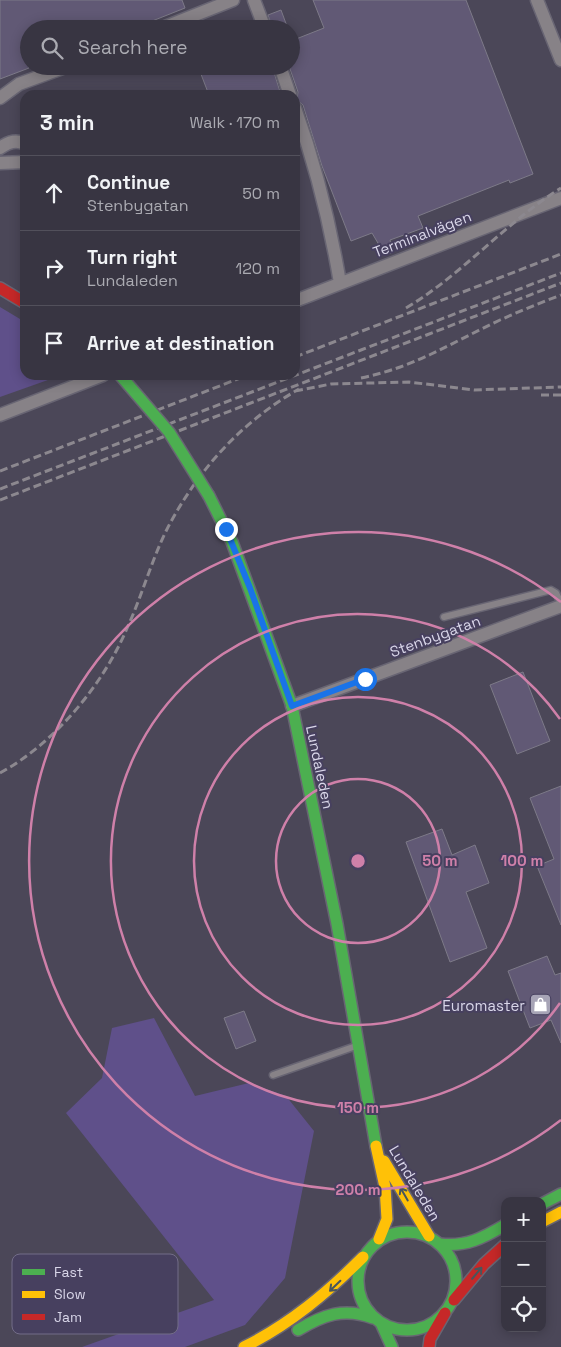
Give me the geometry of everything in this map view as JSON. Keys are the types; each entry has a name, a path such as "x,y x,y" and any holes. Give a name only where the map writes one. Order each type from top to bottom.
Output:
{"main road":[{"path":"0,288 20,300"},
{"name":"Lundaleden","path":"125,380 141,396 169,431 209,496 236,552 292,706 337,924 357,1046 385,1187 387,1219 379,1239"},
{"name":"Lundaleden","path":"376,1146 429,1236"},
{"path":"546,1202 561,1194"},
{"path":"546,1220 561,1212"},
{"path":"440,1244 456,1247 468,1245 501,1228"},
{"path":"244,1347 305,1312 334,1287 379,1239 403,1231 416,1231 429,1236 449,1254 457,1277 449,1308 430,1324 413,1330 393,1328 361,1313 345,1310 330,1314 262,1347"},
{"path":"429,1347 430,1339 449,1308 484,1264 501,1249"},
{"path":"369,1251 359,1272 358,1285 361,1297 392,1347"}],"street":[{"path":"183,20 233,0"},
{"path":"254,0 262,20"},
{"path":"538,0 561,60"},
{"path":"0,98 19,84 44,75"},
{"path":"283,75 288,90"},
{"path":"300,124 331,226 340,283"},
{"path":"0,148 20,141"},
{"path":"0,163 20,162"},
{"name":"Terminalvägen","path":"300,299 561,198"},
{"path":"0,415 90,380"},
{"name":"Stenbygatan","path":"292,706 561,605"}],"lane":[{"path":"444,617 551,590 556,593 561,605"},
{"path":"273,1075 357,1046"}],"shaded area":[{"path":"0,307 20,319 20,380 48,380 0,397"},
{"path":"154,1018 195,1096 249,1083 286,1096 314,1131 285,1278 245,1325 185,1347 82,1347 119,1334 178,1334 178,1313 214,1300 66,1113 102,1078 112,1028"}],"building":[{"path":"0,0 182,0 185,8 155,20 20,20 20,71 0,79"},
{"path":"313,0 466,0 533,174 510,183 509,180 418,216 423,228 390,240 393,252 385,255 372,233 351,241 322,166 303,105 300,102 300,90 297,90 292,75 300,75 300,37 324,28"},
{"path":"281,10 285,20 270,20 268,15"},
{"path":"201,75 275,75 279,90 207,90"},
{"path":"523,672 550,741 517,754 490,685"},
{"path":"561,786 561,925 537,866 554,859 530,798"},
{"path":"442,829 452,855 475,845 489,883 466,892 487,948 450,962 406,842"},
{"name":"Euromaster","path":"547,956 555,975 561,973 561,1043 551,1020 530,1028 508,971"},
{"path":"244,1011 256,1041 236,1049 224,1018"}],"railway":[{"path":"406,308 427,295 521,217 561,188"},
{"path":"300,355 561,254"},
{"path":"300,373 561,273"},
{"path":"0,500 561,283"},
{"path":"361,378 399,368 416,361 500,320 561,295"},
{"path":"0,471 235,380"},
{"path":"0,489 283,380"},
{"path":"295,391 331,384 409,382 474,390 561,387"},
{"path":"0,773 40,746 58,729 76,710 106,669 128,626 166,531 185,498 212,461 227,444 261,414 299,389"},
{"path":"541,395 561,395"}],"traffic: fast":[{"path":"124,380 169,432 209,496"},
{"path":"209,496 232,542 292,706 337,924 376,1146"},
{"path":"546,1202 561,1194"},
{"path":"440,1244 466,1243 501,1227"},
{"path":"407,1232 426,1235 442,1246 453,1262 456,1281 453,1300 442,1316 426,1327 407,1330 388,1327 372,1316 361,1300 358,1281 361,1262 372,1246 388,1235 407,1232"},
{"path":"298,1330 316,1320 334,1314 353,1313 373,1318"},
{"path":"381,1323 392,1347"}],"traffic: slow":[{"path":"376,1146 385,1187 387,1219 379,1239"},
{"path":"384,1161 429,1236"},
{"path":"546,1220 561,1212"},
{"path":"244,1347 277,1328 307,1307 363,1257"}],"traffic: jam":[{"path":"0,288 20,300"},
{"path":"454,1300 484,1264 501,1249"},
{"path":"429,1347 430,1339 445,1313"}],"place":[{"name":"Euromaster","path":"541,1005"}],"route":[{"path":"226,529 250,588 292,706 365,679"}]}
